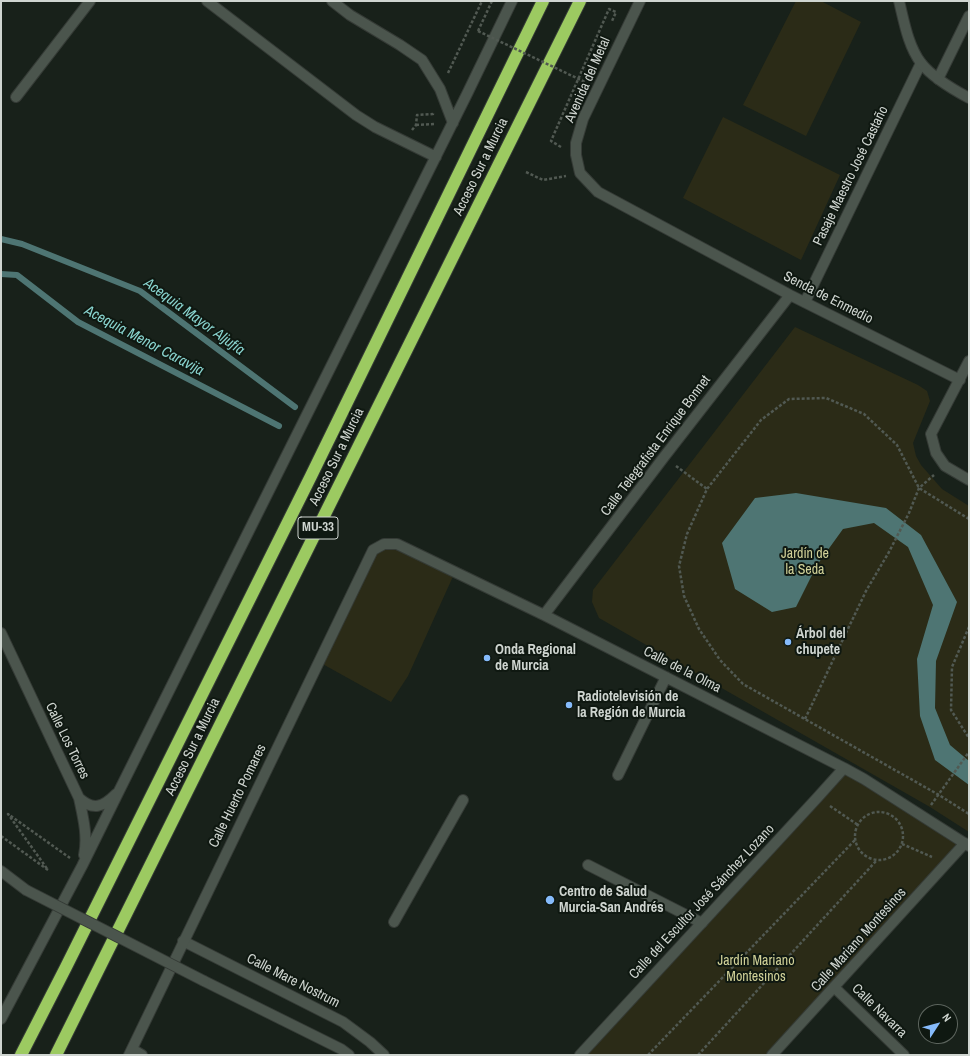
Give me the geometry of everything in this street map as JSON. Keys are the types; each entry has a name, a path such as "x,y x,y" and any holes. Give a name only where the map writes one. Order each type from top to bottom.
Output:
{"highway":[{"name":"Acceso Sur a Murcia","path":"21,1055 311,476 543,1"},
{"name":"Acceso Sur a Murcia","path":"56,1055 580,1"}],"street":[{"path":"16,97 90,1"},
{"path":"206,1 356,116 436,157"},
{"path":"332,1 350,15 422,60 440,89 453,123"},
{"path":"1,1019 82,866 453,123 512,1"},
{"name":"Avenida del Metal","path":"580,173 576,155 576,143 583,119 640,1"},
{"path":"899,1 913,48 921,63 938,79 969,98"},
{"path":"938,79 969,16"},
{"name":"Pasaje Maestro José Castaño","path":"805,302 921,63"},
{"name":"Senda de Enmedio","path":"580,173 598,192 790,295 960,380"},
{"name":"Calle Telegrafista Enrique Bonnet","path":"544,615 790,295"},
{"path":"969,361 931,434 936,453 945,466 969,480"},
{"name":"Calle de la Olma","path":"373,550 384,544 397,544 544,615 844,768 864,779 967,845"},
{"name":"Calle Huerto Pomares","path":"130,1052 373,550"},
{"name":"Calle Los Torres","path":"1,633 79,798 84,820 86,844 82,866"},
{"path":"618,775 666,677"},
{"name":"Calle del Escultor José Sánchez Lozano","path":"580,1055 844,768"},
{"path":"79,798 90,806 96,806 110,801 120,789"},
{"path":"394,922 463,800"},
{"name":"Calle Mariano Montesinos","path":"772,1055 947,863 967,845"},
{"path":"588,865 702,923"},
{"path":"1,871 26,890 341,1049 349,1055"},
{"name":"Calle Mare Nostrum","path":"183,942 343,1022 370,1042 384,1055"},
{"name":"Calle Navarra","path":"834,988 904,1055"},
{"path":"130,1052 142,1055"}],"path":[{"path":"435,124 416,125 417,115 433,114 440,89 482,1"},
{"path":"492,1 478,31 585,82"},
{"path":"576,155 551,141 608,9 616,12 609,26"},
{"path":"526,172 543,180 580,173"},
{"path":"969,519 919,488 896,445 864,414 826,398 790,400 761,420 707,489 687,534 680,566 684,596 699,629 720,660 743,684 939,795 969,814"},
{"path":"664,457 707,489"},
{"path":"805,719 866,591 889,552 909,513 919,488 945,466"},
{"path":"969,626 952,666 951,710 969,738"},
{"path":"930,807 969,752"},
{"path":"817,798 858,825"},
{"path":"877,812 892,816 902,829 902,844 892,857 885,860 870,858 863,854 858,848 855,840 855,832 858,825 869,814 877,812"},
{"path":"1,836 48,870 8,814 82,866"},
{"path":"648,1055 855,840"},
{"path":"902,844 947,863"},
{"path":"698,1055 877,860"}],"green space":[{"path":"796,1 821,1 861,22 806,136 743,105"},
{"path":"723,117 840,175 801,260 683,198"},
{"name":"Jardín de la Seda","path":"795,327 918,385 927,391 930,401 913,443 916,456 921,465 942,489 969,506 969,832 930,807 599,618 592,602 593,590"},
{"path":"384,544 455,572 408,676 391,702 319,662 373,550"},
{"name":"Jardín Mariano Montesinos","path":"844,768 965,843 772,1055 580,1055"}],"water":[{"path":"796,493 886,508 921,535 957,602 936,661 935,708 950,745 969,761 969,785 935,760 920,716 917,659 933,605 908,547 874,523 843,529 817,565 796,607 772,612 735,589 722,543 755,498"}],"waterway":[{"name":"Acequia Mayor Aljufía","path":"1,239 22,244 140,291 295,407"},
{"name":"Acequia Menor Caravija","path":"1,274 17,275 78,322 279,426"}],"place":[{"name":"Árbol del chupete","path":"788,642"},
{"name":"Onda Regional de Murcia","path":"487,658"},
{"name":"Radiotelevisión de la Región de Murcia","path":"569,705"},
{"name":"Centro de Salud Murcia-San Andrés","path":"550,900"}]}
